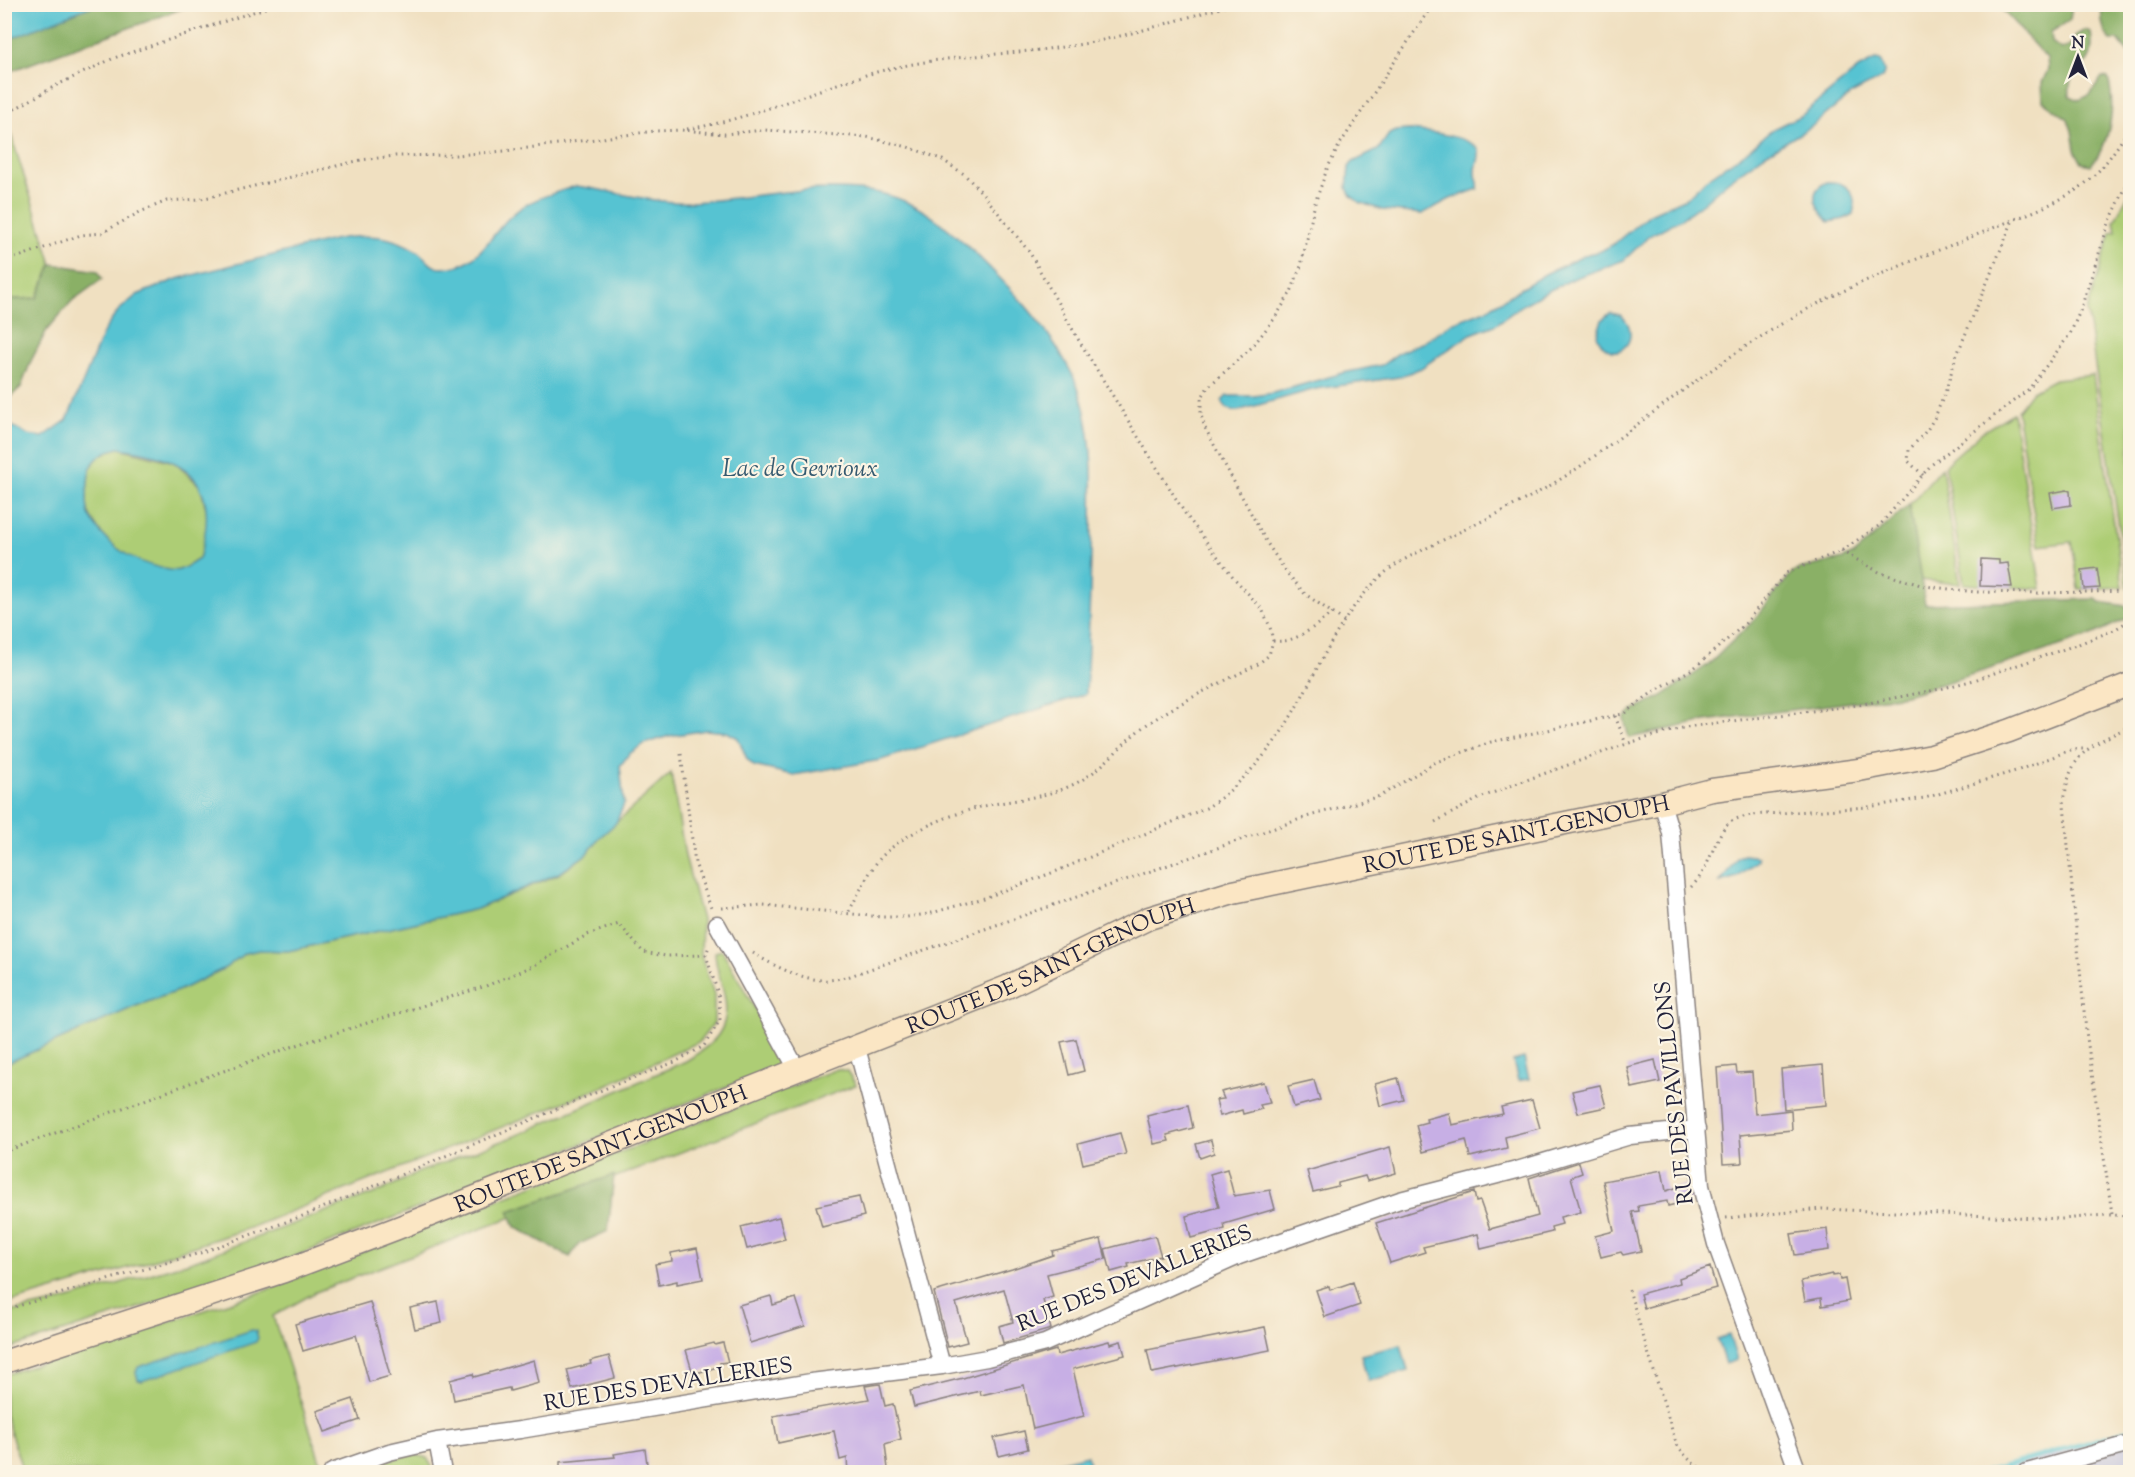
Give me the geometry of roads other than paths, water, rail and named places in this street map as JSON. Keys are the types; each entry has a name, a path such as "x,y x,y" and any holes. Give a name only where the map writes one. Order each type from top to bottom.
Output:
{"street":[{"name":"ROUTE DE SAINT-GENOUPH","path":"4,1362 284,1271 857,1048 1007,987 1149,918 1233,892 1740,785 1859,770 1932,756 2009,731 2130,684"},
{"name":"RUE DES PAVILLONS","path":"1662,803 1671,833 1701,1186 1716,1244 1797,1470"},
{"path":"717,924 798,1071"},
{"path":"857,1048 942,1365"},
{"name":"RUE DES DEVALLERIES","path":"332,1473 389,1452 437,1441 520,1430 811,1382 987,1358 1045,1342 1229,1260 1400,1200 1517,1170 1630,1136 1697,1129"},
{"path":"437,1441 443,1473"},
{"path":"2027,1473 2130,1444"}],"water":[{"path":"5,4 94,4 94,5 5,41"},
{"path":"1875,60 1880,61 1883,68 1882,78 1853,93 1811,127 1764,155 1681,219 1649,236 1624,260 1575,278 1546,292 1524,304 1495,325 1471,334 1421,368 1399,377 1316,389 1237,411 1224,406 1222,401 1227,396 1273,393 1343,373 1382,365 1400,352 1424,342 1452,323 1488,309 1545,274 1588,254 1601,251 1615,243 1650,214 1688,197 1705,180 1746,152 1773,129 1802,115 1858,69"},
{"path":"1408,130 1448,135 1469,142 1476,147 1479,152 1476,169 1478,189 1450,199 1422,214 1382,210 1359,202 1351,196 1347,188 1349,167 1353,162 1378,150 1389,134"},
{"path":"1827,182 1841,184 1850,190 1854,200 1853,214 1844,219 1829,222 1815,200 1816,190"},
{"name":"Lac de Gevrioux","path":"576,186 678,202 807,190 852,189 874,192 921,209 974,252 1022,302 1054,343 1072,374 1086,415 1092,462 1092,509 1086,694 881,760 793,775 754,766 747,759 738,738 727,732 706,730 669,736 644,744 629,754 620,766 624,804 616,823 599,838 588,853 561,872 477,909 288,951 259,950 245,953 225,968 180,990 136,1006 5,1064 5,422 28,435 43,437 67,420 104,331 118,311 137,295 177,279 337,239 359,236 388,238 407,245 438,268 455,266 475,256 505,221 520,209 535,200","holes":["119,448 167,459 186,470 196,481 206,504 205,531 199,559 187,567 177,571 139,561 109,542 94,524 87,502 89,474 93,463 101,455"]},
{"path":"1610,313 1621,315 1628,324 1630,333 1629,341 1624,348 1618,351 1610,350 1603,345 1597,335 1602,320"},
{"path":"1744,855 1758,857 1758,860 1737,877 1720,882 1738,857"},
{"path":"1524,1058 1529,1079 1518,1081 1513,1061"},
{"path":"252,1330 256,1331 258,1338 256,1342 142,1381 138,1380 136,1372 138,1367"},
{"path":"1729,1335 1737,1360 1725,1364 1717,1339"},
{"path":"1401,1345 1408,1371 1368,1381 1361,1355"},
{"path":"1087,1455 1090,1471 1057,1472 1055,1463"}],"waterway":[{"path":"1986,1472 2130,1430"}]}
